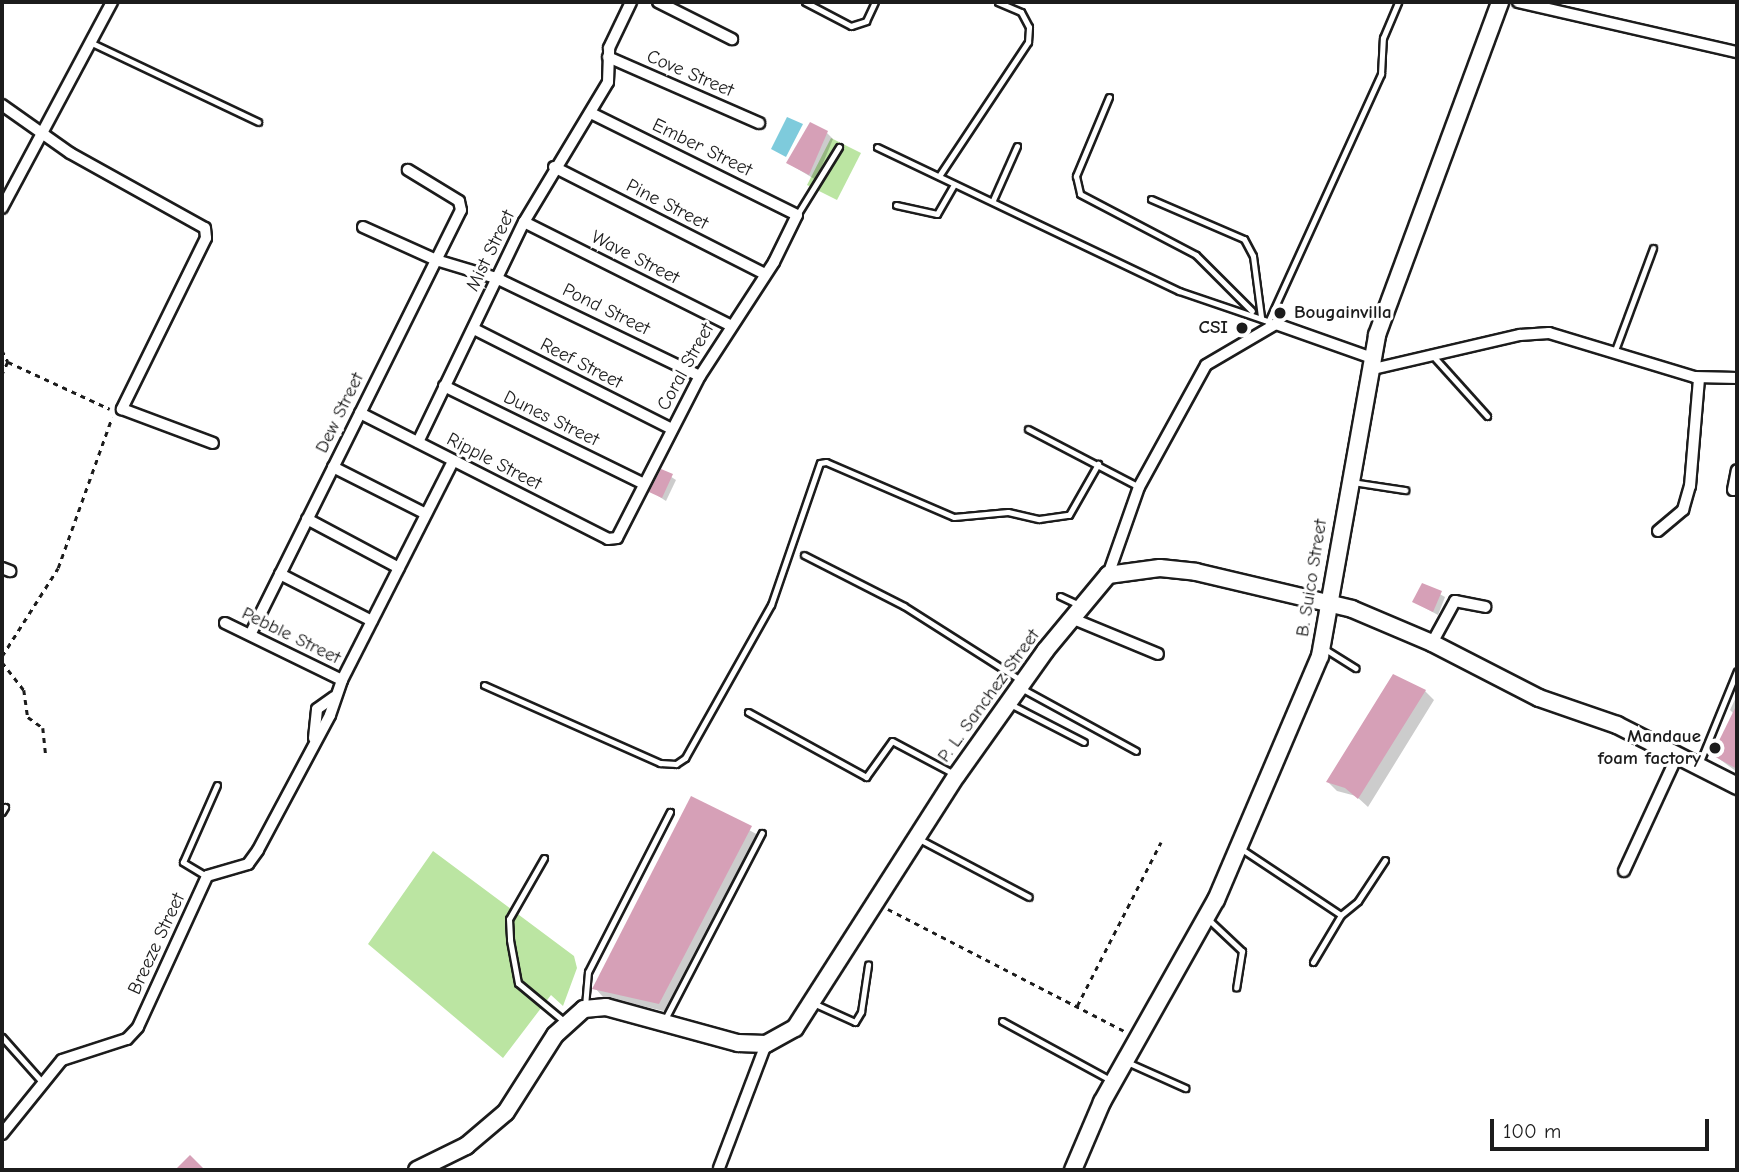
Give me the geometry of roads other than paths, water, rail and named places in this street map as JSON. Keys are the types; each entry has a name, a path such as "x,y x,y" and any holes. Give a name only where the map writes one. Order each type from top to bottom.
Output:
{"street":[{"path":"2,208 112,2"},
{"path":"608,57 631,2"},
{"path":"658,2 732,39"},
{"name":"B. Suico Street","path":"1073,1170 1113,1082 1207,918 1322,648 1332,603 1349,482 1371,364 1388,298 1500,2"},
{"path":"1518,2 1737,52"},
{"name":"Mist Street","path":"418,442 524,222 554,167 591,113 608,82 608,57"},
{"name":"Cove Street","path":"608,57 759,123"},
{"path":"2,106 42,134 205,228 206,238 121,409 213,443"},
{"name":"Ember Street","path":"591,113 797,215"},
{"name":"Pine Street","path":"554,167 765,274"},
{"name":"Dew Street","path":"251,633 461,210 459,201 408,170"},
{"name":"Coral Street","path":"613,540 700,376 730,325 765,274 797,215"},
{"name":"Wave Street","path":"524,222 730,325"},
{"name":"Pond Street","path":"363,227 436,260 496,278 700,376"},
{"path":"1737,378 1699,378 1614,355 1549,333 1520,335 1432,355 1371,364 1272,323 1206,365 1139,487 1108,575 1160,568 1261,584 1332,603 1432,643 1539,698 1617,725 1699,764 1737,786"},
{"name":"Reef Street","path":"474,329 671,429"},
{"path":"1658,531 1683,510 1690,486 1699,378"},
{"name":"Dunes Street","path":"443,386 642,483"},
{"name":"Ripple Street","path":"360,413 613,540"},
{"name":"Breeze Street","path":"2,1134 43,1083 71,1054 127,1039 138,1027 207,876 248,864 313,740 317,709 334,697 453,461"},
{"path":"333,467 426,514"},
{"path":"1733,490 1737,470"},
{"path":"307,519 400,568"},
{"path":"280,573 372,621"},
{"name":"P. L. Sanchez Street","path":"766,1044 795,1028 878,904 957,775 1076,612 1108,575"},
{"path":"1432,643 1455,601 1485,607"},
{"path":"1076,612 1158,654"},
{"name":"Pebble Street","path":"225,623 251,633 342,680"},
{"path":"1625,871 1678,754"},
{"path":"416,1168 449,1149 481,1136 506,1112 565,1022 584,1009 606,1007 738,1043 766,1044 719,1168"}],"lane":[{"path":"805,2 851,26 866,21 875,2"},
{"path":"939,176 1028,42 1029,27 1021,12 998,2"},
{"path":"877,147 1179,291 1254,314 1272,323 1381,75 1383,38 1398,2"},
{"path":"92,43 258,122"},
{"path":"1109,97 1076,176 1080,194 1196,255 1254,314"},
{"path":"993,200 1017,146"},
{"path":"797,215 839,147"},
{"path":"896,205 937,214 954,184"},
{"path":"1151,198 1244,239 1253,256 1261,317"},
{"path":"1614,355 1653,248"},
{"path":"1432,355 1487,416"},
{"path":"1028,429 1139,487"},
{"path":"484,685 660,763 676,764 685,758 771,605 820,463 954,517 1008,512 1039,519 1069,514 1098,464"},
{"path":"1349,482 1405,490"},
{"path":"804,555 904,606 1023,685 1136,751"},
{"path":"1060,596 1076,612"},
{"path":"1322,648 1355,668"},
{"path":"1699,764 1737,671"},
{"path":"1010,704 1084,742"},
{"path":"748,712 860,775 872,772 892,741 957,775"},
{"path":"207,876 183,862 217,785"},
{"path":"584,1009 588,972 670,812"},
{"path":"664,1021 762,833"},
{"path":"919,838 1029,897"},
{"path":"1237,846 1341,915"},
{"path":"544,858 509,919 510,940 518,983 565,1022"},
{"path":"1313,962 1341,915 1358,901 1385,860"},
{"path":"1207,918 1242,951 1236,988"},
{"path":"813,1003 855,1022 861,1012 867,965"},
{"path":"1002,1021 1113,1082"},
{"path":"2,1037 43,1083"},
{"path":"1125,1061 1185,1088"}],"water":[{"path":"787,117 803,124 786,157 771,149"}],"place":[{"name":"Bougainvilla","path":"1280,313"},
{"name":"CSI","path":"1242,328"},
{"name":"Mandaue foam factory","path":"1715,748"}]}
